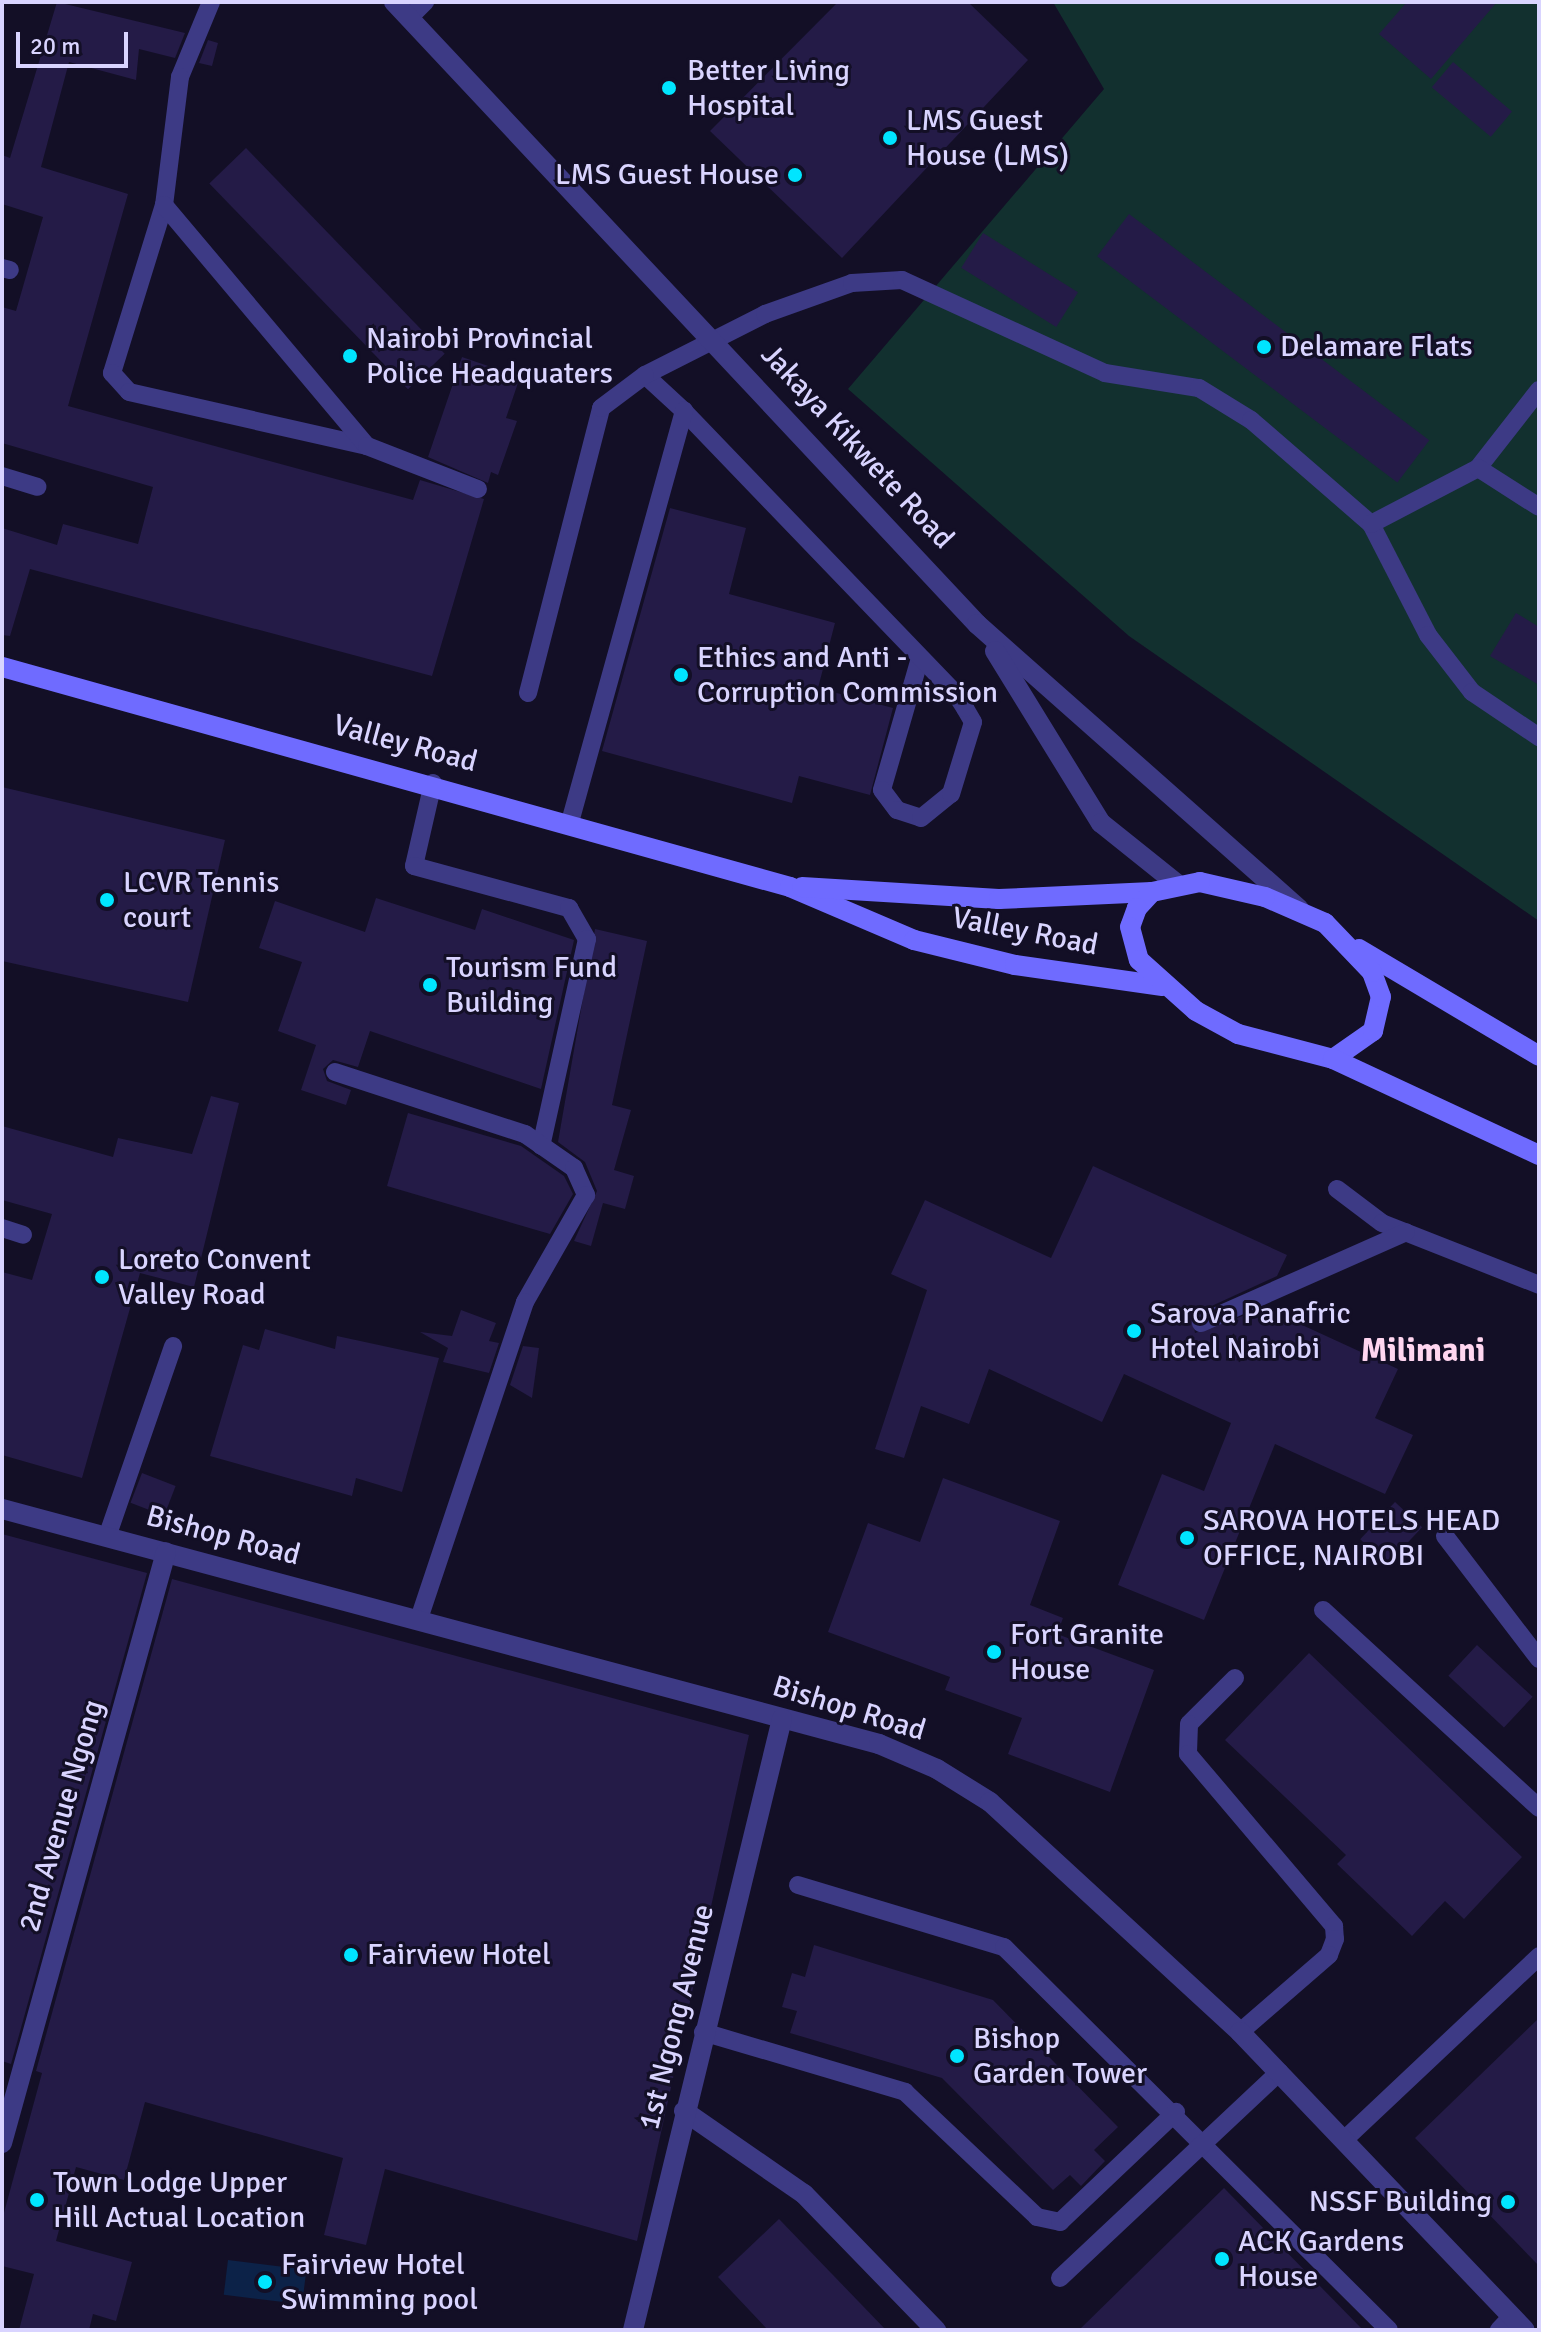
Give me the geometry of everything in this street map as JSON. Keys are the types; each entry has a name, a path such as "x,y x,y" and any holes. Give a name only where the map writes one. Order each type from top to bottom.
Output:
{"main road":[{"name":"Valley Road","path":"2,667 433,783 790,887 914,940 1015,965 1163,986"},
{"name":"Valley Road","path":"790,887 999,899 1152,892 1176,883"},
{"path":"1176,883 1236,890 1299,909 1351,946 1539,1056"},
{"path":"1152,892 1137,908 1131,944 1163,986 1238,1034 1333,1059 1539,1155"},
{"path":"1333,1059 1364,1043 1380,1016 1372,972 1351,946"}],"street":[{"name":"Jakaya Kikwete Road","path":"394,2 713,335 977,624 1299,909"},
{"path":"977,624 1060,746 1101,823 1176,883"},
{"name":"Bishop Road","path":"2,1509 879,1744 990,1802 1240,2032 1344,2140 1512,2325"},
{"name":"2nd Avenue Ngong","path":"2,2143 166,1552"},
{"name":"1st Ngong Avenue","path":"633,2330 703,2032 782,1719"},
{"path":"684,2111 804,2194 936,2330"}],"lane":[{"path":"211,2 180,77 164,205 112,373 129,392 367,446 478,489"},
{"path":"409,18 425,2"},
{"path":"164,205 367,446"},
{"path":"528,693 601,408 645,375 713,335 852,283 902,280 1105,373 1199,388 1251,420 1371,524 1428,635 1472,692 1539,737"},
{"path":"645,375 684,411 920,658 973,722 951,794 921,818 897,810 882,790 920,658"},
{"path":"1371,524 1478,468 1539,390"},
{"path":"570,822 684,411"},
{"path":"1478,468 1539,507"},
{"path":"2,476 37,487"},
{"path":"433,783 414,866 569,908 587,939 541,1146"},
{"path":"335,1072 541,1146 574,1168 586,1195 525,1302 419,1619"},
{"path":"1337,1189 1406,1232 1539,1285"},
{"path":"2,1228 23,1235"},
{"path":"1201,1323 1406,1232"},
{"path":"107,1537 173,1346"},
{"path":"1445,1536 1539,1659"},
{"path":"1323,1610 1539,1808"},
{"path":"1235,1678 1189,1724 1188,1754 1334,1926 1335,1939 1329,1955 1240,2032"},
{"path":"798,1885 1004,1947 1176,2112 1389,2330"},
{"path":"1344,2140 1539,1956"},
{"path":"703,2032 905,2092 1037,2217 1060,2222 1176,2112"},
{"path":"1060,2278 1203,2139 1279,2072"}],"green space":[{"path":"1053,2 1539,2 1539,921 1129,636 848,389 1104,89"}],"water":[{"name":"Fairview Hotel Swimming pool","path":"228,2260 306,2270 302,2304 224,2295"}],"building":[{"path":"57,2 185,33 175,58 139,49 136,80 69,62 41,167 128,194 68,406 413,500 420,480 484,499 432,676 30,569 10,636 2,635 2,528 57,545 63,524 138,544 153,487 2,443 2,307 16,311 43,217 2,204 2,155 10,158"},
{"name":"LMS Guest House (LMS)","path":"838,2 968,2 1028,60 842,258 710,131"},
{"path":"1407,2 1497,2 1431,79 1379,34"},
{"path":"208,40 218,43 212,66 199,63"},
{"path":"1453,62 1512,111 1491,137 1432,87"},
{"name":"Nairobi Provincial Police Headquaters","path":"246,148 445,354 408,389 209,183"},
{"name":"Delamare Flats","path":"1129,214 1429,440 1397,483 1097,256"},
{"path":"983,233 1078,292 1056,327 961,268"},
{"path":"462,357 520,377 506,418 517,421 498,475 491,472 488,483 428,457"},
{"path":"670,508 746,528 729,594 835,623 818,688 893,708 870,795 799,776 792,803 602,751"},
{"path":"1516,613 1539,627 1539,685 1490,656"},
{"name":"LCVR Tennis court","path":"2,787 225,840 188,1002 2,961"},
{"name":"Tourism Fund Building","path":"376,898 475,930 482,909 574,940 541,1089 370,1031 358,1067 333,1060 323,1069 327,1081 351,1090 346,1105 301,1090 316,1045 278,1031 302,962 259,948 275,901 365,932"},
{"path":"595,929 647,941 612,1105 631,1110 614,1170 634,1176 625,1209 603,1203 591,1246 574,1241 597,1191 585,1162 558,1142"},
{"name":"Loreto Convent Valley Road","path":"211,1096 239,1103 194,1287 140,1273 82,1478 2,1455 2,1272 32,1280 52,1214 2,1200 2,1126 113,1157 118,1138 192,1154"},
{"path":"408,1113 521,1146 564,1176 573,1194 550,1234 387,1186"},
{"name":"Sarova Panafric Hotel Nairobi","path":"1093,1166 1287,1255 1277,1276 1192,1315 1195,1333 1265,1308 1398,1369 1375,1418 1413,1435 1385,1494 1275,1444 1204,1620 1118,1585 1162,1474 1204,1491 1231,1423 1124,1374 1102,1422 989,1369 969,1424 921,1406 904,1458 875,1449 927,1290 891,1274 925,1200 1051,1258"},
{"path":"461,1310 496,1323 489,1341 499,1343 489,1373 443,1362 448,1348 420,1332 452,1336"},
{"path":"265,1329 335,1349 337,1336 439,1358 402,1492 356,1478 352,1496 210,1456 243,1345 259,1350"},
{"path":"523,1346 539,1348 532,1398 510,1385"},
{"path":"142,1473 176,1486 164,1516 131,1503"},
{"name":"Fort Granite House","path":"943,1478 1060,1521 1030,1605 1063,1618 1057,1634 1154,1670 1110,1792 1008,1754 1022,1718 945,1690 950,1677 828,1632 868,1523 920,1542"},
{"path":"1395,1502 1422,1527 1387,1565 1360,1539"},
{"path":"2,1534 147,1573 11,2064 2,2061"},
{"name":"Fairview Hotel","path":"172,1579 749,1735 637,2241 385,2169 366,2245 324,2235 343,2158 145,2102 124,2180 76,2167 56,2241 132,2262 116,2321 93,2314 89,2330 19,2330 34,2274 2,2266 2,2220 42,2073 36,2071"},
{"path":"1477,1645 1533,1697 1504,1728 1448,1676"},
{"path":"1309,1653 1522,1857 1464,1919 1445,1901 1412,1936 1337,1864 1346,1855 1225,1740"},
{"name":"Bishop Garden Tower","path":"814,1945 993,2000 1118,2127 1094,2150 1105,2161 1081,2186 1070,2175 1053,2190 942,2078 790,2033 797,2011 782,2007 792,1973 805,1977"},
{"name":"NSSF Building","path":"1539,2018 1539,2266 1415,2138"},
{"name":"ACK Gardens House","path":"1224,2188 1363,2330 1079,2330"},
{"path":"779,2219 886,2330 768,2330 718,2277"}],"place":[{"name":"Better Living Hospital","path":"669,88"},
{"name":"LMS Guest House (LMS)","path":"890,138"},
{"name":"LMS Guest House","path":"795,175"},
{"name":"Delamare Flats","path":"1264,347"},
{"name":"Nairobi Provincial Police Headquaters","path":"350,356"},
{"name":"Ethics and Anti - Corruption Commission","path":"681,675"},
{"name":"LCVR Tennis court","path":"107,900"},
{"name":"Tourism Fund Building","path":"430,985"},
{"name":"Loreto Convent Valley Road","path":"102,1277"},
{"name":"Sarova Panafric Hotel Nairobi","path":"1134,1331"},
{"name":"SAROVA HOTELS HEAD OFFICE, NAIROBI","path":"1187,1538"},
{"name":"Fort Granite House","path":"994,1652"},
{"name":"Fairview Hotel","path":"351,1955"},
{"name":"Bishop Garden Tower","path":"957,2056"},
{"name":"Town Lodge Upper Hill Actual Location","path":"37,2200"},
{"name":"NSSF Building","path":"1508,2202"},
{"name":"ACK Gardens House","path":"1222,2259"},
{"name":"Fairview Hotel Swimming pool","path":"265,2282"}],"district":[{"name":"Milimani","path":"1423,1351"}]}
